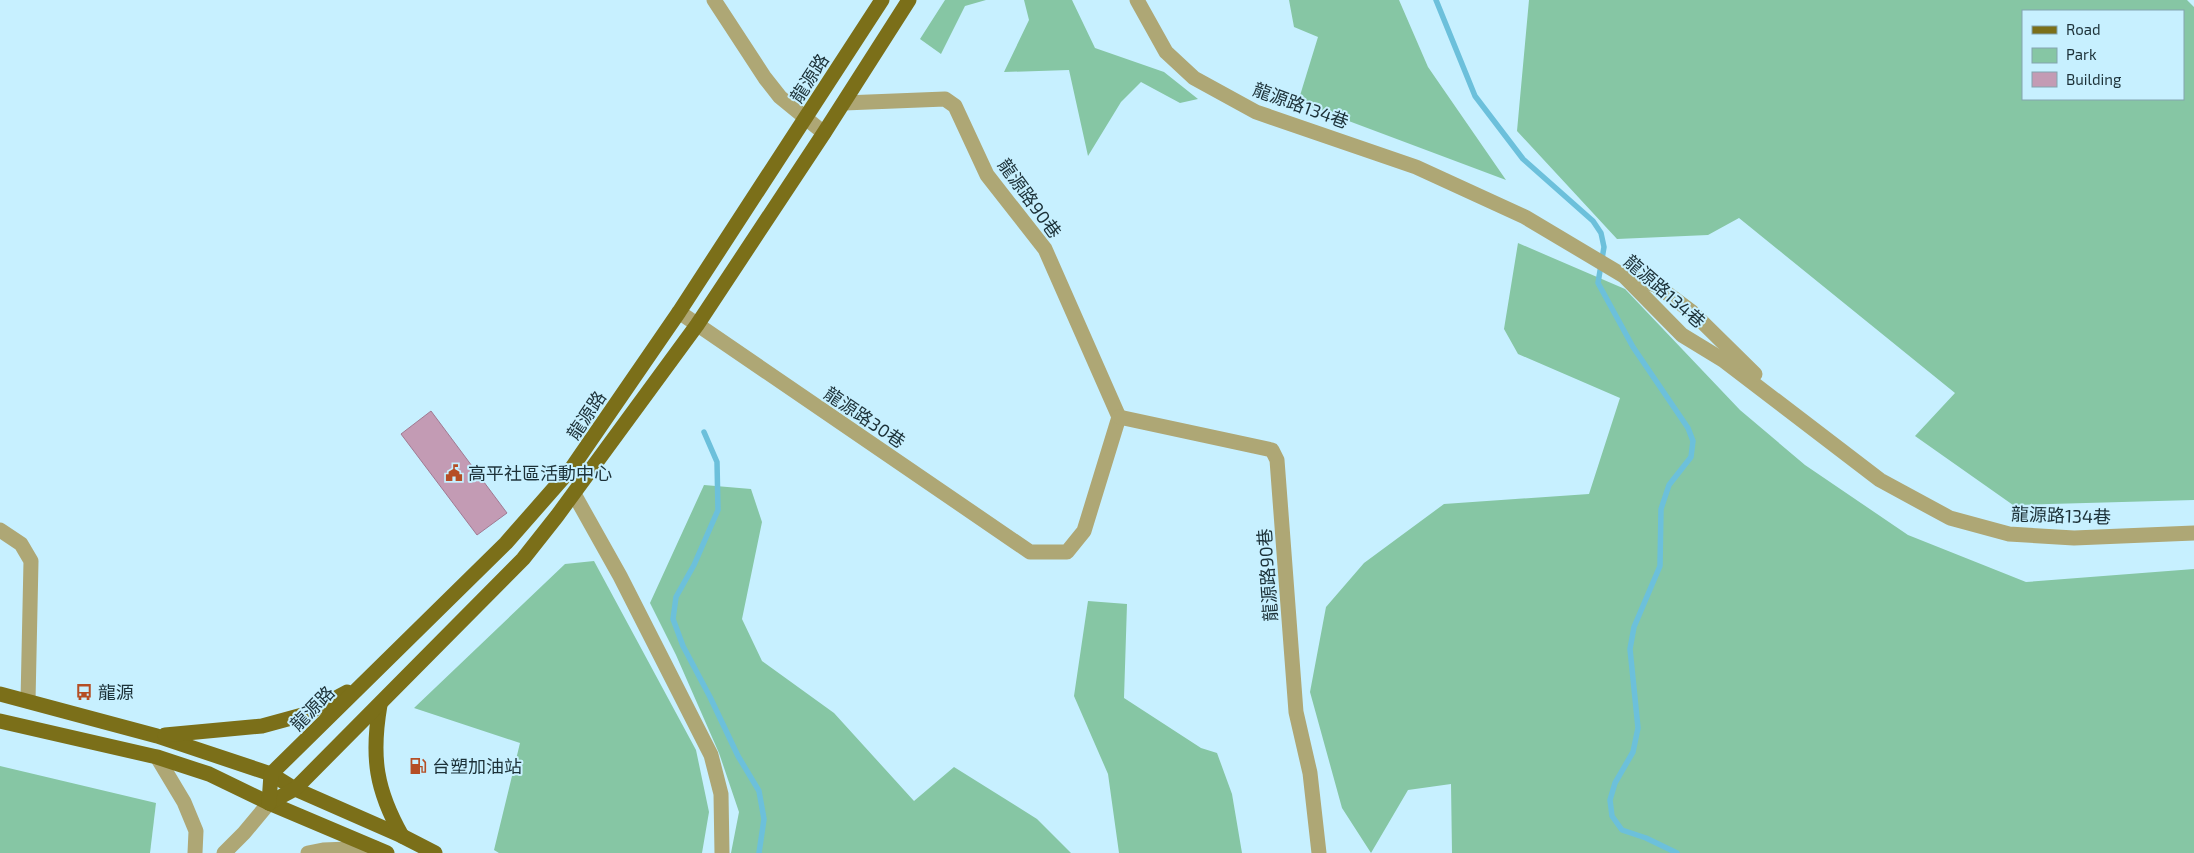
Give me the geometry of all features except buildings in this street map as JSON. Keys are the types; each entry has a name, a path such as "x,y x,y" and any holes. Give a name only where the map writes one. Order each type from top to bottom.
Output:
{"main road":[{"name":"龍源路","path":"272,774 361,684 506,543 572,469 679,312 882,0"},
{"path":"269,803 295,789 523,559 574,494 697,325 844,103 909,0"},
{"path":"157,736 262,726 306,714 361,684"},
{"path":"0,694 157,736 272,774 295,789 402,836 435,853"},
{"path":"23,726 28,702"},
{"path":"380,705 375,730 378,779 388,811 402,836"},
{"path":"0,721 157,757 209,774 269,803 381,850"},
{"path":"269,803 272,774"}],"street":[{"path":"714,0 765,78 780,97 824,133"},
{"name":"龍源路134巷","path":"1137,0 1166,52 1194,78 1256,112 1416,166 1525,217 1589,254 1620,273 1682,335 1723,360 1880,480 1950,518 2009,534 2055,537 2074,538 2194,533"},
{"name":"龍源路90巷","path":"844,103 945,99 955,106 987,175 1045,249 1119,417 1272,450 1277,460 1296,712 1310,773 1319,853"},
{"path":"1620,273 1656,285 1692,312 1799,417"},
{"name":"龍源路30巷","path":"679,312 1030,552 1067,552 1084,530 1119,417"},
{"path":"574,494 620,576 712,756 721,794 722,853"},
{"path":"0,530 21,544 31,561 28,702"},
{"path":"157,757 184,802 196,831 195,853"},
{"path":"224,853 269,803"},
{"path":"308,853 323,850 381,850"}],"green space":[{"path":"945,0 986,0 965,6 941,54 920,39"},
{"path":"1024,0 1072,0 1095,48 1164,72 1198,99 1180,103 1141,82 1121,102 1088,156 1069,70 1004,72 1029,20"},
{"path":"1289,0 1399,0 1428,67 1506,180 1298,102 1318,37 1294,27"},
{"path":"1529,0 2187,0 2194,7 2194,500 2013,505 1915,436 1955,393 1739,218 1708,235 1617,239 1517,131"},
{"path":"1518,243 1625,289 1740,410 1805,465 1908,535 2026,582 2194,569 2194,853 1452,853 1451,784 1408,790 1371,853 1342,808 1310,692 1326,607 1364,563 1444,504 1589,494 1620,398 1518,354 1504,329"},
{"path":"704,485 751,489 762,522 742,619 762,661 834,713 914,801 954,767 1037,819 1071,853 731,853 739,812 719,753 676,655 650,603"},
{"path":"594,561 696,750 709,812 702,853 499,853 494,850 520,743 414,708 565,564"},
{"path":"1088,601 1127,604 1124,698 1201,748 1217,753 1232,794 1242,853 1119,853 1108,774 1074,696"},
{"path":"0,766 156,803 150,853 0,853"}],"waterway":[{"path":"1436,0 1475,96 1523,159 1593,221 1601,233 1604,247 1598,283 1633,347 1688,428 1693,441 1691,457 1669,485 1661,509 1660,566 1634,627 1630,649 1638,728 1633,752 1615,783 1610,800 1612,816 1622,830 1646,838 1677,853"},
{"path":"704,432 717,462 718,510 694,565 676,597 673,619 683,646 738,756 759,791 764,819 759,853"}],"place":[{"name":"高平社區活動中心","path":"454,473"},
{"name":"龍源","path":"84,692"},
{"name":"台塑加油站","path":"418,766"}]}
